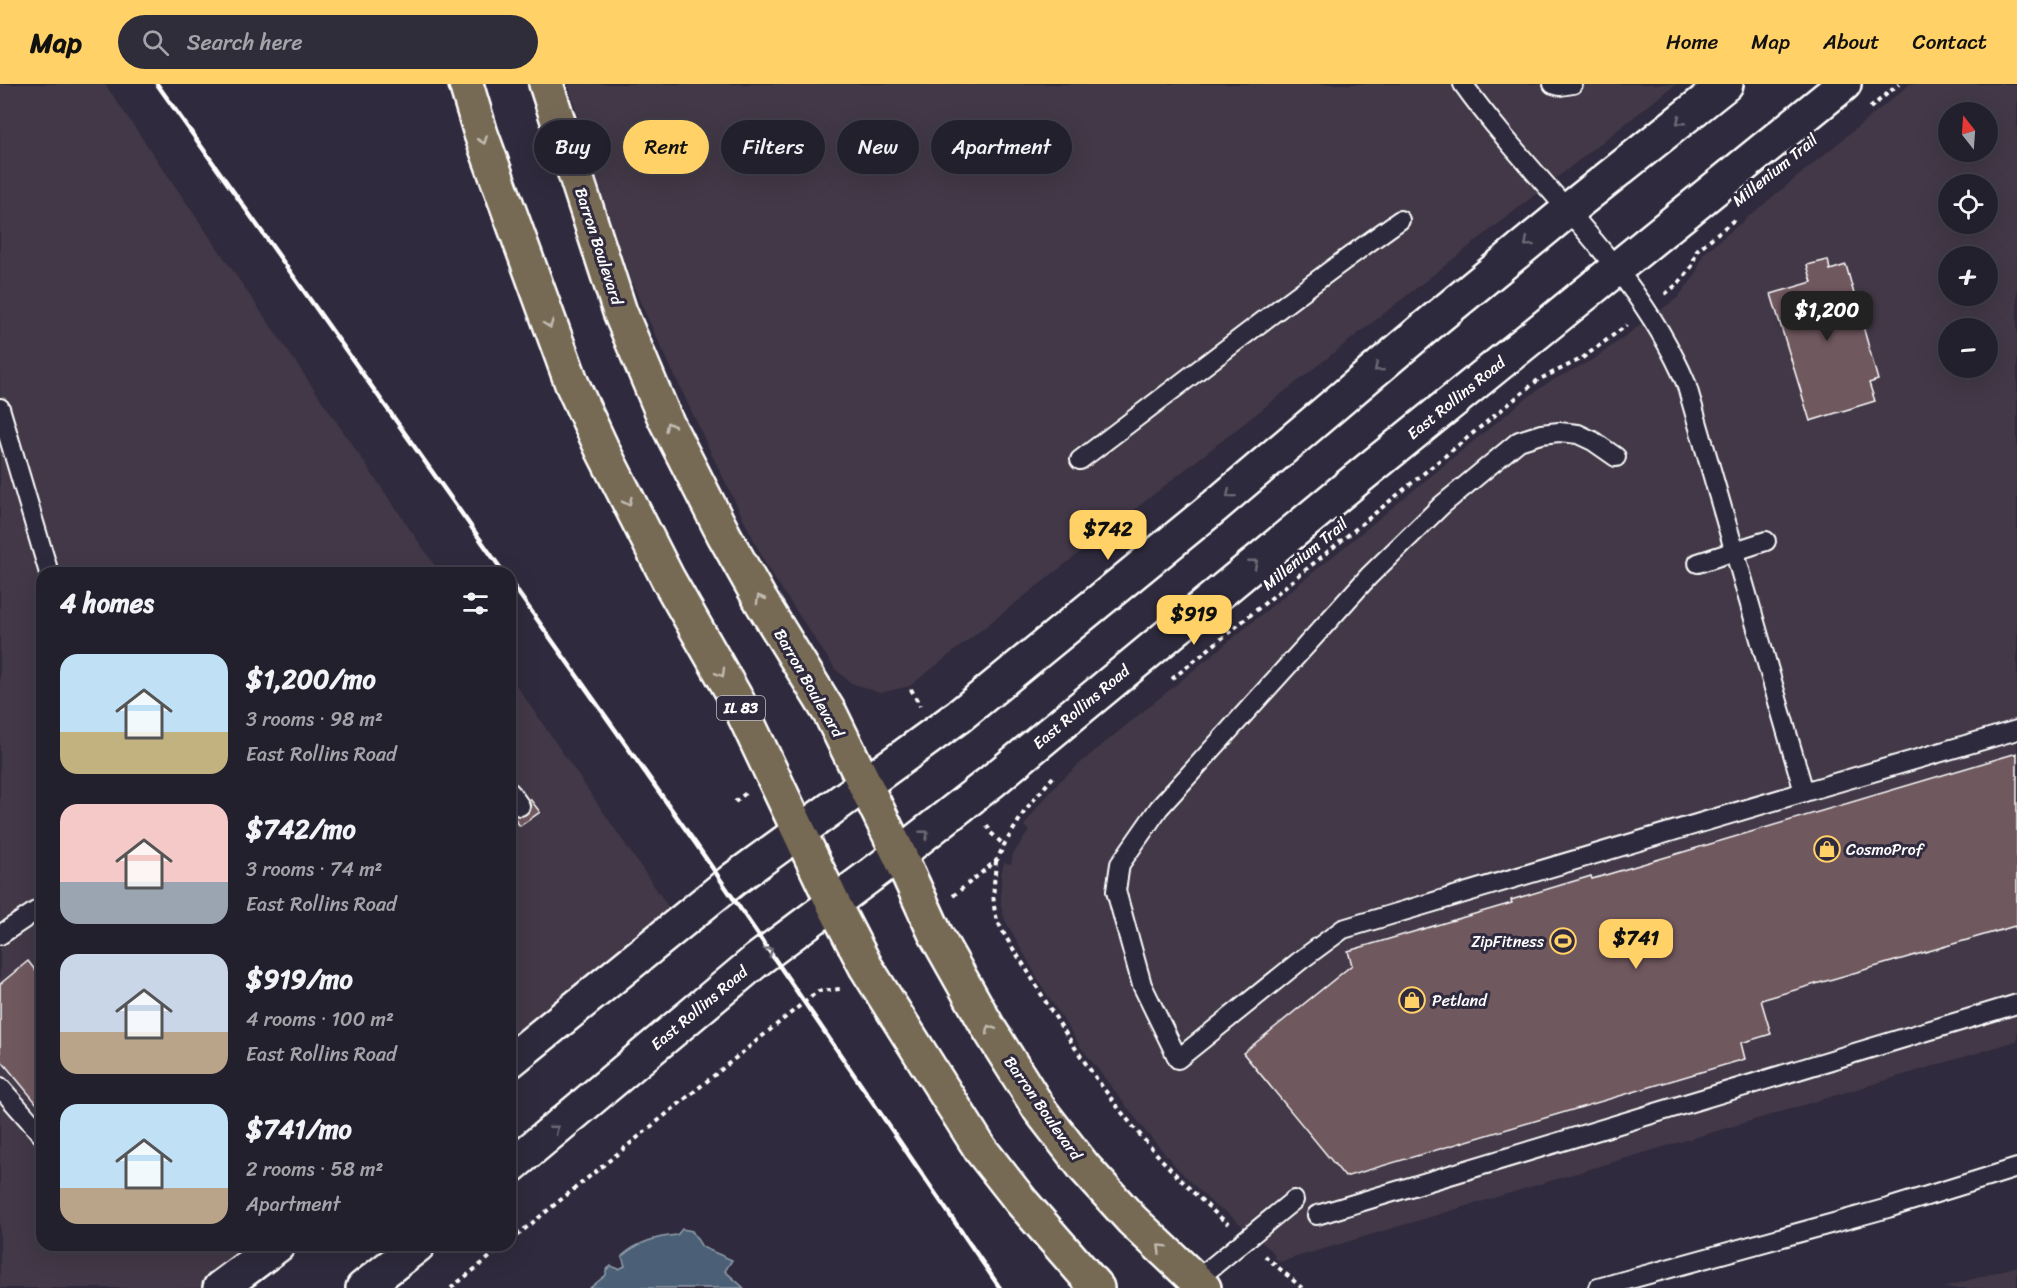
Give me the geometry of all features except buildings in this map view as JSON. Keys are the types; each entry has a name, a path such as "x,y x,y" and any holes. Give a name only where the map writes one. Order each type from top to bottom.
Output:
{"main road":[{"name":"IL 83","path":"466,84 481,134 572,384 634,514 738,702 833,903 866,967 981,1150 1021,1201 1097,1288"},
{"name":"Barron Boulevard","path":"546,84 620,312 665,419 724,535 831,715 935,933 988,1027 1040,1110 1084,1167 1132,1220 1200,1285"},
{"path":"516,1056 734,879 959,716 1214,507 1567,211 1726,84"},
{"name":"East Rollins Road","path":"516,1162 757,960 991,782 1354,481 1844,84"},
{"path":"220,1288 270,1251"},
{"path":"363,1288 410,1251"}],"lane":[{"path":"1463,84 1504,139 1617,268 1673,352 1686,383 1804,792"},
{"path":"1553,84 1560,86 1573,84"},
{"path":"1080,460 1245,337 1326,273 1400,220"},
{"path":"0,408 7,459 47,567"},
{"path":"1616,457 1578,434 1560,432 1541,434 1519,441 1442,505 1369,576 1160,808 1120,864 1116,891 1142,985 1178,1059 1343,929 2017,730"},
{"path":"1698,563 1766,541"},
{"path":"0,935 36,911"},
{"path":"1317,1215 2017,1004"},
{"path":"0,1087 36,1128"},
{"path":"1598,1288 1888,1208 2017,1168"},
{"path":"1200,1285 1294,1200"}],"path":[{"path":"1862,114 1899,84"},
{"name":"Millenium Trail","path":"1678,283 1692,266 1697,250 1743,212"},
{"name":"Millenium Trail","path":"1169,681 1538,380 1581,359 1601,344"},
{"path":"1061,770 1026,809 997,860 994,899 997,919 1056,1021 1128,1119 1174,1174 1213,1211"},
{"path":"735,802 772,771"},
{"path":"991,833 1004,845"},
{"path":"970,882 997,860"},
{"path":"516,1236 818,991 840,989"},
{"path":"451,1288 497,1251"},
{"path":"1268,1259 1302,1288"}],"shaded area":[{"path":"0,84 105,84 436,567 36,567 36,1251 259,1251 207,1288 0,1288"},
{"path":"568,84 1676,84 910,686 880,693 851,683 835,669 768,569 640,302 619,248 596,174 611,174 611,120 579,120"},
{"path":"1910,84 2017,84 2017,1041 1280,1262 1275,1258 1273,1252 1225,1211 1216,1207 1179,1170 1147,1133 1080,1046 1043,988 1005,920 1001,906 1001,875 1004,863 1011,864 1013,854 1029,831 1024,826 1039,805 1059,782 1085,759 1525,399 1549,382 1594,359 1677,298 1695,276 1703,254"},
{"path":"516,685 676,918 516,1043"},
{"path":"2017,1266 2017,1288 1942,1288"}],"water":[{"path":"682,1229 692,1231 702,1247 732,1260 725,1271 744,1288 590,1288 606,1275 606,1270 611,1266 619,1269 625,1266 622,1256 634,1247 655,1239 677,1235"}],"railway":[{"path":"157,84 500,567"},
{"path":"516,589 696,844 1000,1288"}],"place":[{"name":"CosmoProf","path":"1827,849"},
{"name":"ZipFitness","path":"1563,941"},
{"name":"Petland","path":"1412,1000"}]}
